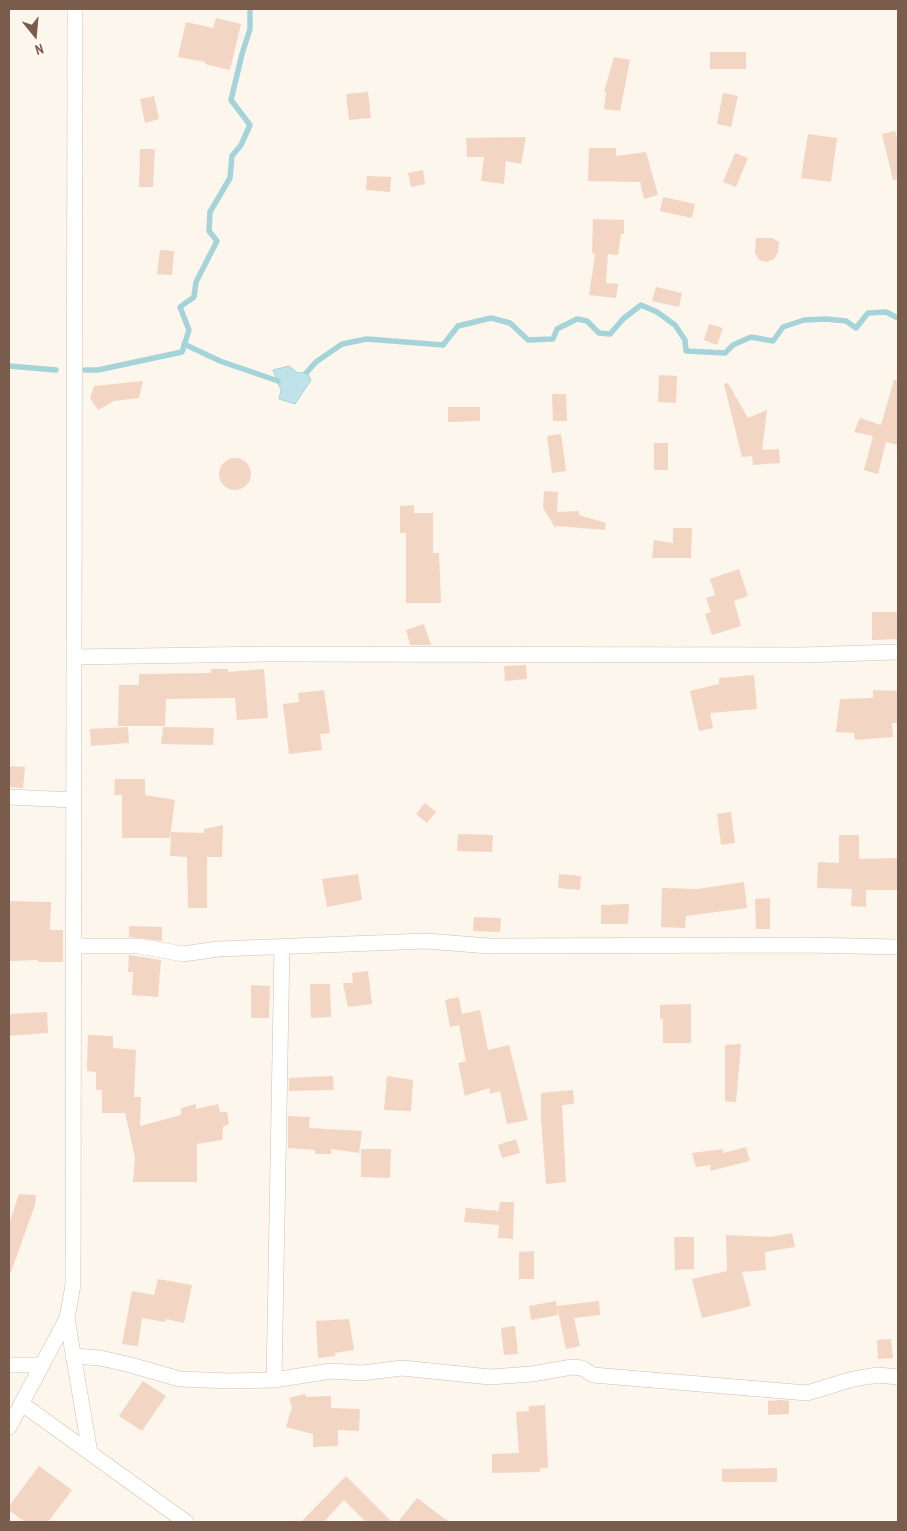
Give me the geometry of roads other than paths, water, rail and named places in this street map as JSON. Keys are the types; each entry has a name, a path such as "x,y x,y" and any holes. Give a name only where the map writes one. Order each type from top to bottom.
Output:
{"street":[{"path":"9,1427 67,1318 73,1285 75,9"},
{"path":"74,657 269,654 809,655 898,652"},
{"path":"9,797 74,800"},
{"path":"73,946 139,946 183,954 218,949 426,941 489,946 807,945 898,947"},
{"path":"274,1380 282,947"},
{"path":"67,1318 90,1453"},
{"path":"73,1356 100,1358 180,1379 230,1381 274,1380 330,1372 362,1373 402,1368 490,1377 532,1374 572,1367 582,1368 593,1375 807,1393 853,1379 878,1375 898,1377"},
{"path":"9,1365 41,1365"},
{"path":"22,1404 186,1522"}],"water":[{"path":"289,366 298,373 307,372 311,380 295,404 279,399 281,390 273,370"}],"waterway":[{"path":"85,370 98,370 182,352 189,330 180,307 194,297 196,282 217,241 209,231 210,212 230,178 232,156 241,145 250,125 231,100 250,29 250,9"},
{"path":"307,372 316,362 342,344 367,339 443,345 458,326 491,318 510,323 528,340 553,339 557,329 577,319 587,321 599,333 610,334 623,319 641,305 657,312 675,325 685,340 686,351 725,353 733,345 751,337 773,341 783,327 804,320 826,319 846,321 856,328 868,313 886,312 898,318"},
{"path":"184,344 220,361 278,381"},
{"path":"9,366 56,370"}]}
